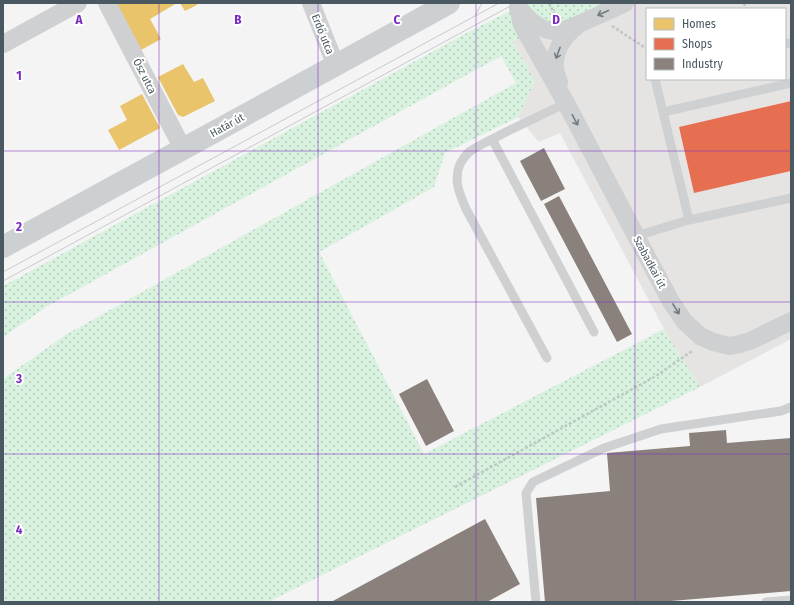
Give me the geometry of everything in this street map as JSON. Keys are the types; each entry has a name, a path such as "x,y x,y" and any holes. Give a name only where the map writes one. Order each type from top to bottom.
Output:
{"main road":[{"name":"Határ út","path":"3,247 449,3"}],"street":[{"path":"3,44 78,3"},
{"name":"Ősz utca","path":"107,3 183,149"},
{"name":"Erdő utca","path":"311,3 336,66"},
{"path":"517,6 538,26 545,30 558,31 589,20 625,3"},
{"name":"Szabadkai út","path":"517,6 522,25 564,99 670,300 684,321 700,336 707,340 730,346 752,340 791,321"},
{"name":"Szabadkai út","path":"564,99 554,64 556,56 564,40 573,29 589,20"}],"lane":[{"path":"655,80 689,220"},
{"path":"663,112 791,83"},
{"path":"547,358 466,209 457,185 457,174 463,158 470,151 564,99"},
{"path":"492,139 594,332"},
{"path":"636,236 689,220 791,198"},
{"path":"536,602 526,493 533,482 604,448 662,429 791,408"},
{"path":"766,602 791,600"}],"path":[{"path":"589,20 646,48"},
{"path":"455,487 656,376 707,340"}],"shaded area":[{"path":"604,3 791,3 791,339 700,387 664,329 560,133 539,142 518,117 535,81 513,41 566,21"}],"green space":[{"path":"525,3 604,3 566,21 513,41 535,81 518,117 445,153 434,187 319,252 424,454 664,329 700,387 268,602 3,602 3,379 67,334 516,83 501,56 48,306 3,337 3,286 463,35"}],"building: Homes":[{"path":"111,3 177,3 150,19 161,39 139,51"},
{"path":"180,3 196,3 197,5 185,11"},
{"path":"183,64 194,82 203,78 215,101 183,117 178,115 158,77"},
{"path":"142,94 160,128 119,150 108,130 127,120 120,106"}],"building: Shops":[{"path":"791,101 791,171 694,193 679,127"}],"building: Industry":[{"path":"544,148 565,189 541,201 520,161"},
{"path":"559,196 632,334 617,342 544,204"},
{"path":"427,379 454,431 426,446 399,394"},
{"path":"726,430 727,443 791,438 791,591 659,602 545,602 536,498 610,491 607,453 690,446 689,433"},
{"path":"485,519 520,584 487,602 331,602"}],"tram line":[{"path":"475,16 482,3"},
{"path":"3,272 499,3"},
{"path":"3,281 516,3"}]}
